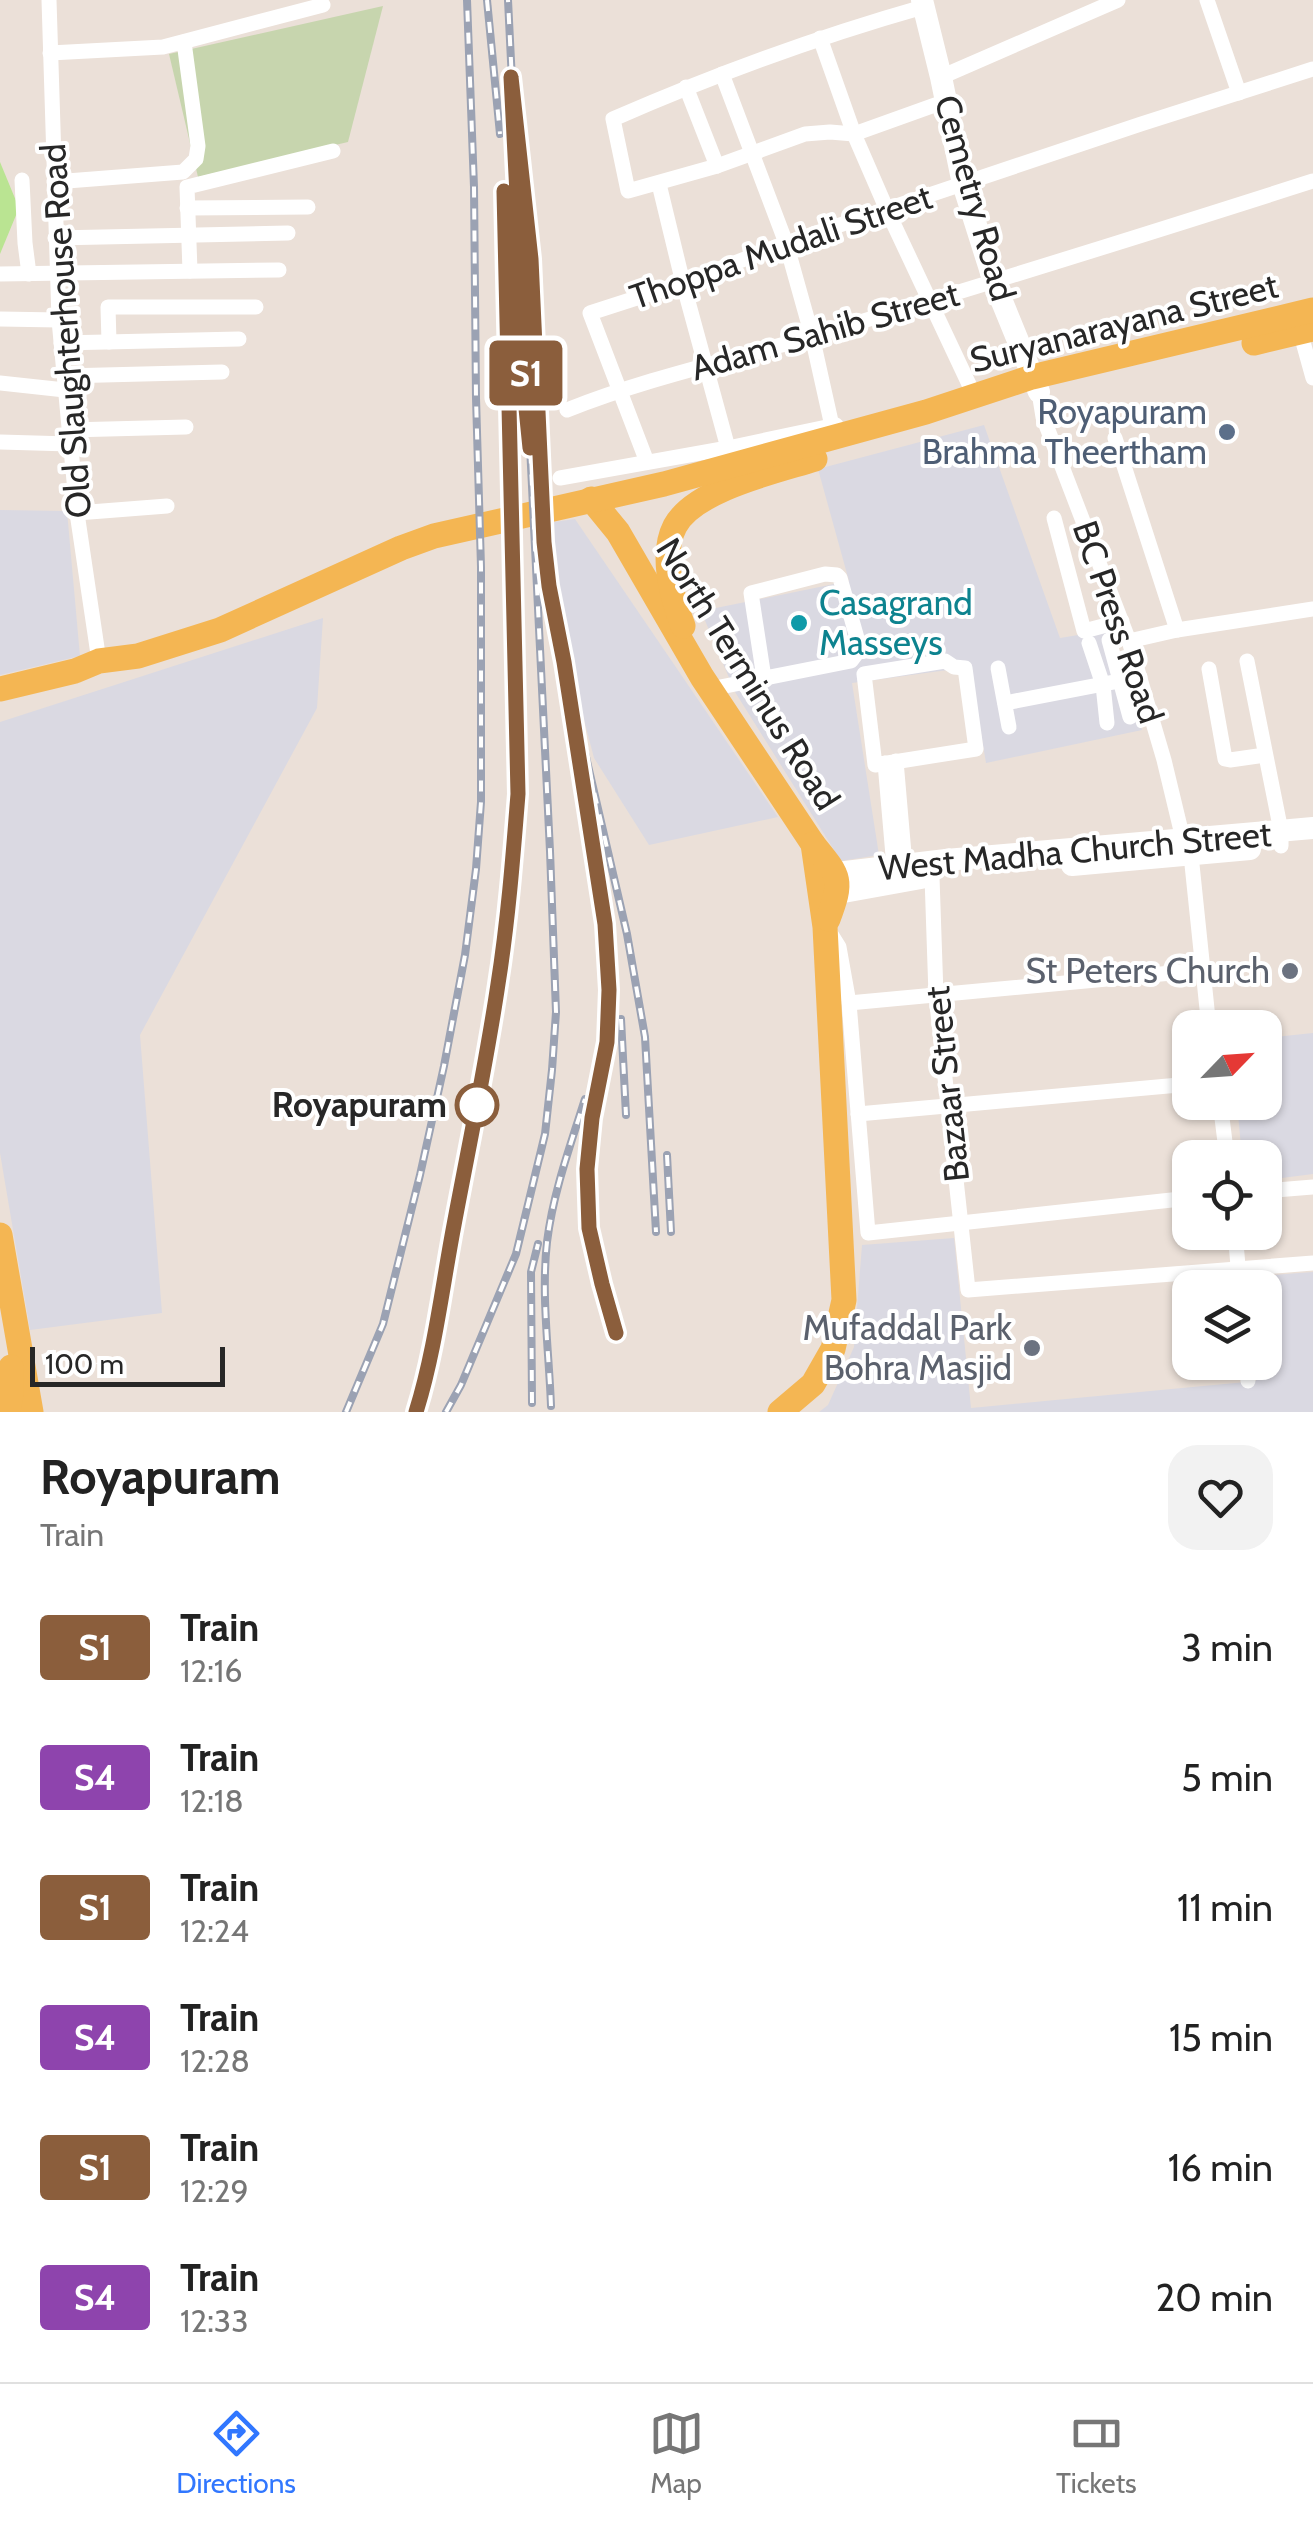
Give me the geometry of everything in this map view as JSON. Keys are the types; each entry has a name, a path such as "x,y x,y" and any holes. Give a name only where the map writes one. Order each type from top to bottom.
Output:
{"main road":[{"name":"Cemetry Road","path":"923,3 963,184 994,282 1036,384"},
{"name":"Suryanarayana Street","path":"0,688 75,671 99,661 138,656 220,630 412,543 664,484 975,397 1306,322"},
{"name":"Suryanarayana Street","path":"706,683 676,608 669,546 676,524 700,502 733,485 980,408 1036,384"},
{"name":"North Terminus Road","path":"592,499 618,532 706,683 814,844 825,926 844,1300 833,1350 813,1384 780,1412"},
{"name":"West Madha Church Street","path":"1281,839 1313,828"},
{"name":"West Madha Church Street","path":"837,883 900,866 1281,839 1313,844"},
{"path":"814,844 837,883 825,926"},
{"name":"West Madha Church Street","path":"837,883 932,877 1187,847"},
{"path":"0,1234 7,1401"},
{"path":"5,1286 31,1412"}],"street":[{"name":"Old Slaughterhouse Road","path":"50,0 58,320 77,513 99,661"},
{"path":"941,77 1118,0"},
{"path":"1206,0 1238,93"},
{"path":"923,3 686,87 613,120 628,191 717,166 805,134 854,134 946,101"},
{"path":"50,53 163,47 323,5"},
{"path":"820,38 854,134 975,397"},
{"path":"54,182 183,172 196,159 198,146 184,42"},
{"name":"Thoppa Mudali Street","path":"619,390 590,312 683,283 786,242 1313,69"},
{"path":"722,74 786,242 832,426"},
{"path":"686,87 717,166"},
{"path":"190,271 186,187 333,151"},
{"path":"22,180 29,274"},
{"name":"Adam Sahib Street","path":"567,410 619,390 994,282 1313,181"},
{"path":"659,184 728,448"},
{"path":"188,208 308,207"},
{"path":"56,238 288,233"},
{"path":"0,274 279,270"},
{"path":"109,342 108,307 256,307"},
{"path":"0,320 58,320"},
{"path":"1306,322 1313,378"},
{"path":"61,343 239,338"},
{"path":"0,383 65,383 222,372"},
{"name":"BC Press Road","path":"1036,384 1043,416 1130,642 1187,847 1207,1010"},
{"path":"619,390 647,462"},
{"path":"560,478 728,448 898,411 926,412"},
{"path":"0,442 186,427"},
{"path":"1115,438 1177,630"},
{"path":"77,513 167,506"},
{"path":"1054,518 1084,632 1122,621"},
{"path":"706,683 764,678 851,661 857,653 856,638 837,575 826,574 751,593 764,678"},
{"path":"1130,642 1177,630 1313,609"},
{"path":"1109,640 1130,716"},
{"path":"1088,643 1103,685 1107,724"},
{"path":"945,661 965,668 976,749 890,762 875,765 864,674 945,661"},
{"path":"1247,662 1281,839"},
{"path":"998,668 1009,727"},
{"path":"1209,669 1225,759 1265,755"},
{"path":"1005,703 1140,677"},
{"path":"890,762 900,866"},
{"name":"Bazaar Street","path":"932,877 936,995 968,1290 1239,1268"},
{"path":"825,926 839,948 848,1003 868,1233 1172,1200"},
{"path":"848,1003 1204,970"},
{"path":"858,1114 1172,1086"},
{"path":"1282,1189 1313,1186"},
{"path":"1238,1250 1239,1268 1313,1263"}],"shaded area":[{"path":"984,425 1060,638 1108,630 1142,730 986,763 970,667 852,683 879,855 841,861 735,692 701,611 849,581 818,469"},
{"path":"0,510 67,511 80,656 0,675"},
{"path":"575,519 778,817 649,845 594,758 578,697 565,634 554,522"},
{"path":"323,618 317,708 140,1035 162,1313 30,1330 0,1153 0,722"},
{"path":"1313,1033 1313,1174 1282,1178 1282,1140 1240,1140 1239,1120 1282,1120 1282,1036"},
{"path":"954,1238 971,1408 1282,1380 1282,1274 1313,1272 1313,1412 819,1412 828,1405 854,1347 862,1245"}],"green space":[{"path":"383,6 348,142 198,177 169,54"},
{"path":"0,162 19,208 0,254"}],"railway":[{"path":"346,1412 383,1324 420,1175 465,955 476,869 481,802 481,567 467,0"},
{"path":"487,0 500,134"},
{"path":"446,1412 516,1254 545,1134 556,1012 508,0"},
{"path":"416,1412 433,1343 493,1014 518,794 505,230"},
{"path":"548,578 627,934 645,1037 656,1232"},
{"path":"596,859 606,928 610,998 607,1044 589,1158 587,1204 594,1255 616,1333"},
{"path":"621,1019 626,1115"},
{"path":"551,1406 545,1303 547,1242 558,1188 585,1099"},
{"path":"667,1155 671,1232"},
{"path":"532,1403 531,1272 538,1244"}],"train":[{"name":"S1","path":"416,1412 428,1373 499,982 518,794 504,191 530,448 511,77 531,259 544,542 605,924 607,1042 587,1169 589,1228 616,1333"}],"place":[{"name":"Royapuram Brahma Theertham","path":"1227,432"},
{"name":"Casagrand Masseys","path":"799,623"},
{"name":"St Peters Church","path":"1290,971"},
{"name":"Royapuram","path":"477,1105"},
{"name":"Mufaddal Park Bohra Masjid","path":"1032,1348"}]}
